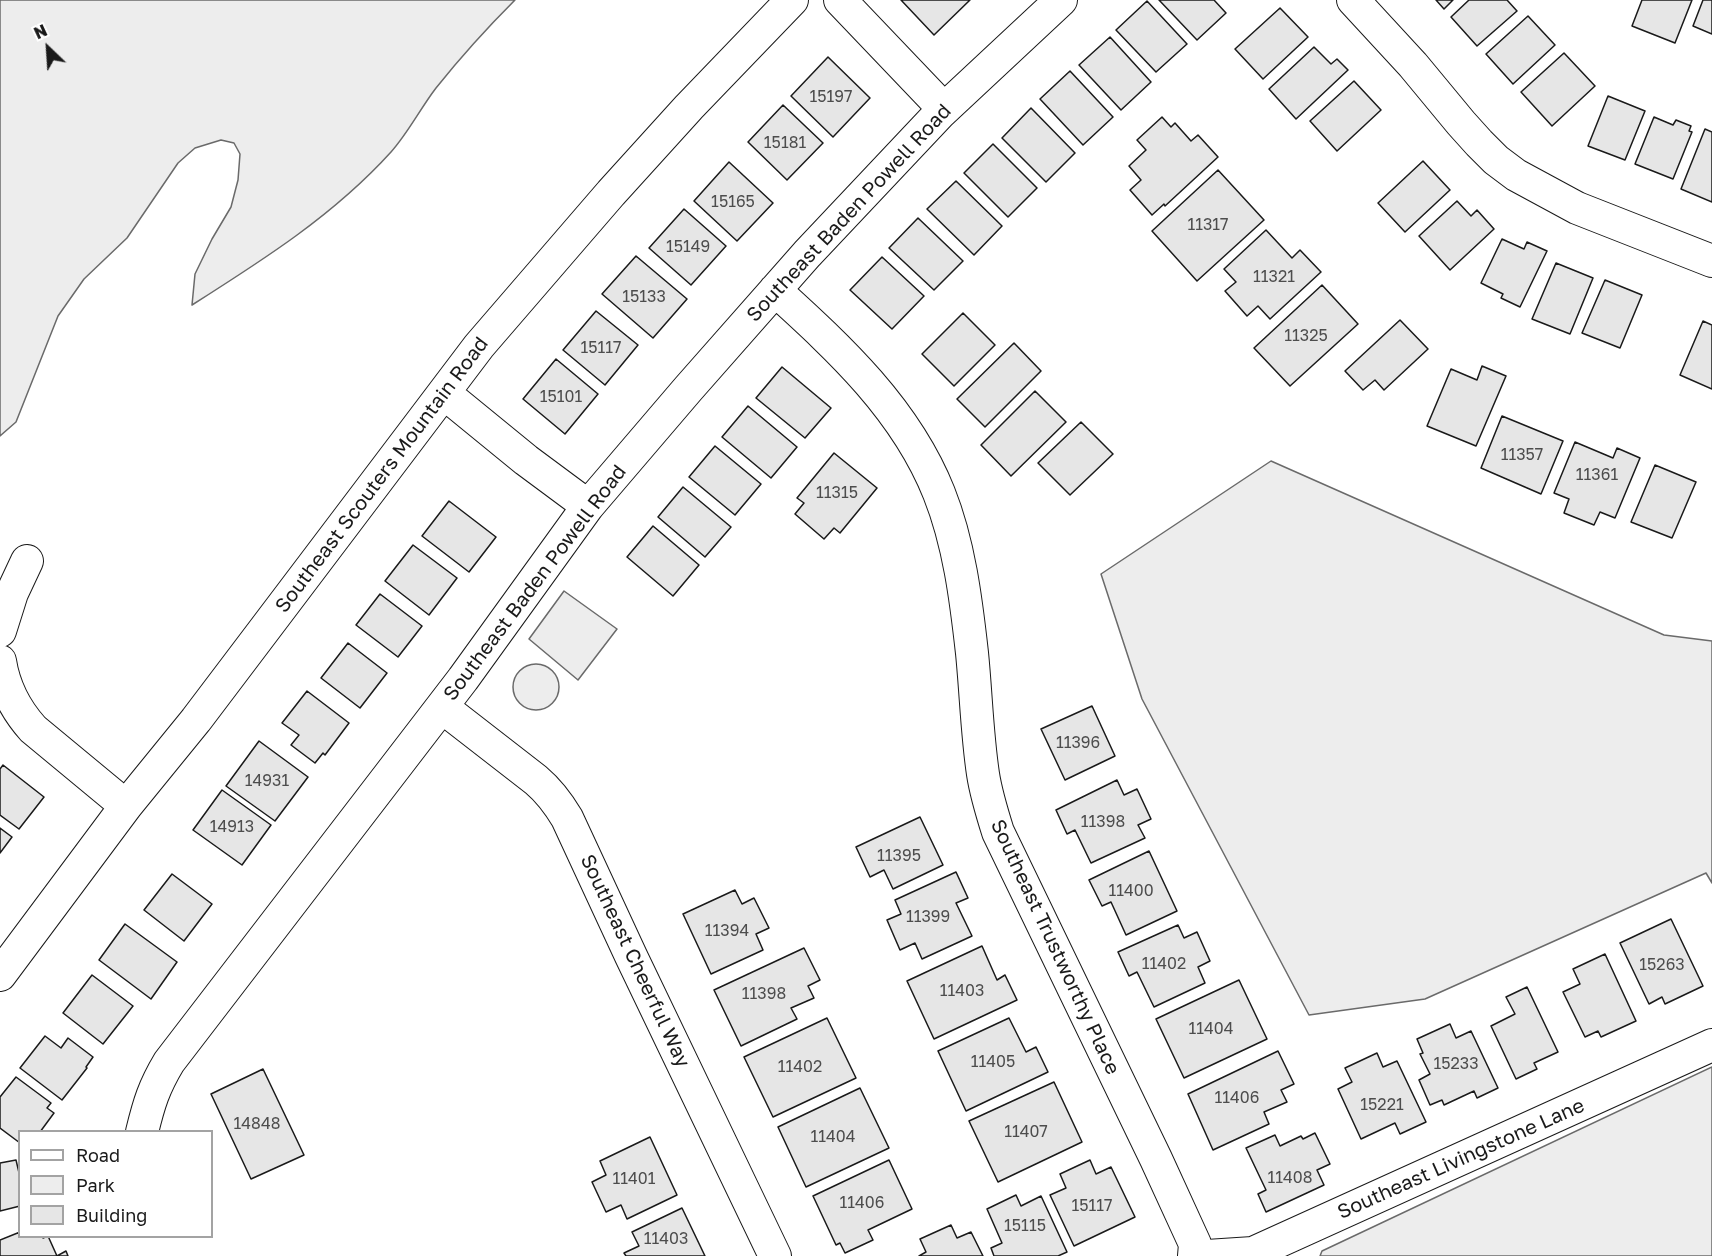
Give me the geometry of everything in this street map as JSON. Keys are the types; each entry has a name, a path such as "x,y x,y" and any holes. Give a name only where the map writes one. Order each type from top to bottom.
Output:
{"street":[{"name":"Southeast Scouters Mountain Road","path":"0,975 126,806 196,720 480,346 611,194 707,88 792,0"},
{"path":"840,0 944,109"},
{"name":"Southeast Baden Powell Road","path":"142,1130 155,1084 169,1062 442,707 588,506 807,254 944,109 1061,0"},
{"path":"1353,0 1413,65 1479,143 1516,175 1577,208 1712,261"},
{"name":"Southeast Trustworthy Place","path":"775,291 846,357 881,395 915,444 939,493 949,523 967,608 983,776 998,832 1195,1244 1194,1256"},
{"path":"444,393 526,460 588,506"},
{"path":"0,631 12,593 27,561"},
{"path":"0,661 8,707 20,714 33,729 126,806"},
{"name":"Southeast Cheerful Way","path":"442,707 536,780 558,802 775,1256"},
{"name":"Southeast Livingstone Lane","path":"1207,1256 1253,1253 1712,1046"}],"green space":[{"path":"0,0 515,0 445,77 397,145 369,175 297,235 192,305 195,274 231,207 238,180 240,154 234,143 221,140 195,148 178,163 127,238 84,279 58,316 16,422 0,436"},
{"path":"1271,461 1664,635 1712,641 1712,883 1706,873 1425,999 1309,1015 1142,699 1101,574"},
{"path":"564,591 617,629 578,680 529,639"},
{"path":"536,664 552,671 559,687 552,703 536,710 520,703 513,687 520,671"},
{"path":"1712,1067 1712,1256 1320,1256 1322,1251"}],"building":[{"path":"901,0 970,0 934,35"},
{"path":"1159,0 1214,0 1226,13 1197,40"},
{"path":"1436,0 1453,0 1444,9"},
{"path":"1469,0 1507,0 1517,11 1477,46 1451,17"},
{"path":"1642,0 1692,0 1675,43 1632,26"},
{"path":"1703,0 1712,0 1712,34 1693,26"},
{"path":"1147,1 1187,44 1156,72 1116,30"},
{"path":"1280,8 1308,37 1263,79 1235,49"},
{"path":"1528,16 1555,45 1513,84 1486,54"},
{"path":"1110,37 1151,82 1121,110 1079,65"},
{"path":"1314,47 1331,64 1337,59 1348,70 1296,119 1269,89"},
{"path":"1564,53 1595,86 1552,126 1521,92"},
{"path":"828,57 870,98 833,137 791,96"},
{"path":"1070,71 1113,117 1083,145 1040,99"},
{"path":"1354,81 1381,110 1337,151 1310,121"},
{"path":"1608,96 1645,111 1625,160 1588,146"},
{"path":"783,105 823,143 787,180 748,142"},
{"path":"1031,108 1075,153 1046,182 1002,138"},
{"path":"1162,117 1171,127 1175,123 1191,141 1198,135 1218,157 1165,206 1164,204 1152,215 1130,190 1141,180 1129,166 1146,150 1137,140"},
{"path":"1654,117 1673,125 1676,120 1691,126 1689,131 1692,132 1673,179 1635,164"},
{"path":"1705,129 1712,132 1712,202 1681,189"},
{"path":"993,144 1037,188 1008,217 964,173"},
{"path":"1423,161 1450,190 1405,232 1378,203"},
{"path":"729,162 773,203 737,241 694,201"},
{"path":"1218,170 1264,220 1197,281 1152,231"},
{"path":"956,181 1002,226 974,255 927,209"},
{"path":"1457,201 1471,216 1477,210 1494,229 1450,270 1419,236"},
{"path":"684,209 726,246 691,285 649,248"},
{"path":"918,218 963,261 934,290 889,248"},
{"path":"1266,230 1292,258 1300,250 1321,272 1270,319 1258,306 1247,316 1225,291 1236,282 1224,269"},
{"path":"1502,239 1524,249 1527,242 1547,251 1520,307 1501,298 1503,294 1481,283"},
{"path":"636,256 687,299 653,338 602,294"},
{"path":"882,257 924,296 892,329 850,290"},
{"path":"1556,263 1593,278 1570,334 1532,319"},
{"path":"1605,280 1642,295 1620,348 1582,333"},
{"path":"1322,285 1358,324 1290,386 1254,348"},
{"path":"596,311 638,345 605,385 563,350"},
{"path":"963,313 995,345 954,386 922,354"},
{"path":"1400,320 1428,349 1384,390 1375,380 1363,390 1345,371"},
{"path":"1703,321 1712,325 1712,389 1680,375"},
{"path":"1014,343 1041,371 985,427 957,399"},
{"path":"556,359 598,394 565,434 523,399"},
{"path":"1482,366 1506,376 1476,446 1427,426 1451,369 1477,380"},
{"path":"782,367 831,408 805,438 756,398"},
{"path":"1035,391 1066,422 1011,476 981,445"},
{"path":"748,406 797,447 771,478 722,437"},
{"path":"1502,416 1563,441 1541,494 1481,468"},
{"path":"1081,422 1113,454 1070,495 1038,463"},
{"path":"1575,442 1613,458 1617,448 1640,458 1615,518 1600,512 1594,525 1564,513 1569,499 1554,493"},
{"path":"715,446 761,484 735,515 689,477"},
{"path":"834,453 877,488 840,533 834,528 824,539 795,514 804,503 797,498"},
{"path":"1655,465 1696,482 1672,538 1631,522"},
{"path":"683,487 731,527 705,557 658,517"},
{"path":"449,501 496,537 469,572 422,536"},
{"path":"653,526 699,565 673,596 627,557"},
{"path":"413,545 457,578 429,615 385,581"},
{"path":"380,594 422,626 398,657 356,625"},
{"path":"348,643 387,673 360,708 321,678"},
{"path":"307,691 349,723 325,755 323,753 315,763 291,745 299,735 282,723"},
{"path":"1092,706 1115,756 1065,780 1041,729"},
{"path":"259,741 308,777 275,821 226,786"},
{"path":"3,765 44,797 19,829 0,815 0,769"},
{"path":"1117,780 1124,795 1137,789 1151,819 1138,825 1145,838 1091,863 1075,830 1067,834 1056,810"},
{"path":"222,790 271,825 242,865 193,830"},
{"path":"920,817 943,865 893,889 884,870 870,877 856,847"},
{"path":"0,828 12,837 0,853"},
{"path":"1149,851 1177,911 1126,935 1111,902 1102,906 1089,880"},
{"path":"956,872 968,898 956,903 972,936 922,959 915,943 900,950 887,920 901,914 895,900"},
{"path":"172,874 212,904 184,941 144,910"},
{"path":"735,890 742,904 754,898 769,928 756,934 763,950 711,974 683,914"},
{"path":"1671,919 1703,986 1665,1004 1662,997 1649,1004 1620,943"},
{"path":"125,924 177,962 151,999 99,960"},
{"path":"1178,925 1184,938 1197,932 1210,961 1198,967 1205,983 1154,1007 1137,972 1129,976 1118,952"},
{"path":"982,946 997,980 1005,975 1017,1000 934,1039 907,981"},
{"path":"804,948 820,980 808,986 814,998 791,1008 797,1019 741,1046 714,990"},
{"path":"1605,954 1636,1021 1601,1037 1598,1031 1585,1037 1563,992 1580,984 1573,969"},
{"path":"92,975 133,1006 103,1044 63,1013"},
{"path":"1239,980 1267,1039 1184,1078 1156,1019"},
{"path":"1527,987 1558,1052 1534,1063 1537,1069 1516,1079 1491,1026 1515,1014 1506,997"},
{"path":"827,1018 856,1078 773,1117 744,1057"},
{"path":"1009,1018 1026,1052 1036,1047 1048,1072 966,1111 938,1051"},
{"path":"1450,1024 1456,1038 1471,1031 1498,1088 1477,1098 1474,1091 1444,1105 1442,1100 1430,1105 1419,1080 1430,1074 1420,1054 1423,1053 1417,1039"},
{"path":"45,1036 61,1048 68,1038 93,1057 62,1100 20,1068"},
{"path":"1278,1051 1294,1084 1281,1090 1287,1102 1264,1112 1269,1124 1213,1150 1188,1094"},
{"path":"1377,1053 1383,1067 1397,1061 1426,1122 1400,1134 1395,1123 1361,1139 1338,1089 1352,1082 1345,1068"},
{"path":"263,1069 304,1155 251,1179 211,1094"},
{"path":"16,1077 51,1103 47,1108 54,1113 41,1130 18,1130 18,1142 0,1128 0,1097"},
{"path":"1054,1082 1082,1142 998,1182 969,1121"},
{"path":"860,1088 889,1148 806,1187 778,1127"},
{"path":"1315,1133 1330,1164 1317,1170 1324,1185 1266,1212 1258,1194 1266,1190 1246,1148 1275,1135 1280,1146 1301,1136 1303,1139"},
{"path":"650,1137 677,1195 627,1219 621,1205 606,1212 592,1182 606,1175 600,1161"},
{"path":"16,1160 18,1206 0,1211 0,1163"},
{"path":"889,1160 912,1209 868,1230 873,1240 845,1253 840,1243 836,1245 813,1196"},
{"path":"1090,1160 1096,1174 1111,1167 1135,1217 1074,1246 1050,1195 1066,1188 1060,1174"},
{"path":"1016,1195 1021,1206 1041,1196 1067,1252 1058,1256 994,1256 991,1248 1002,1243 987,1209"},
{"path":"682,1208 705,1256 626,1256 624,1253 639,1246 632,1232"},
{"path":"951,1225 957,1238 971,1232 983,1256 919,1256 926,1252 920,1239"},
{"path":"18,1233 18,1238 49,1238 57,1256 0,1256 0,1240"},
{"path":"66,1251 68,1256 57,1256"}]}
